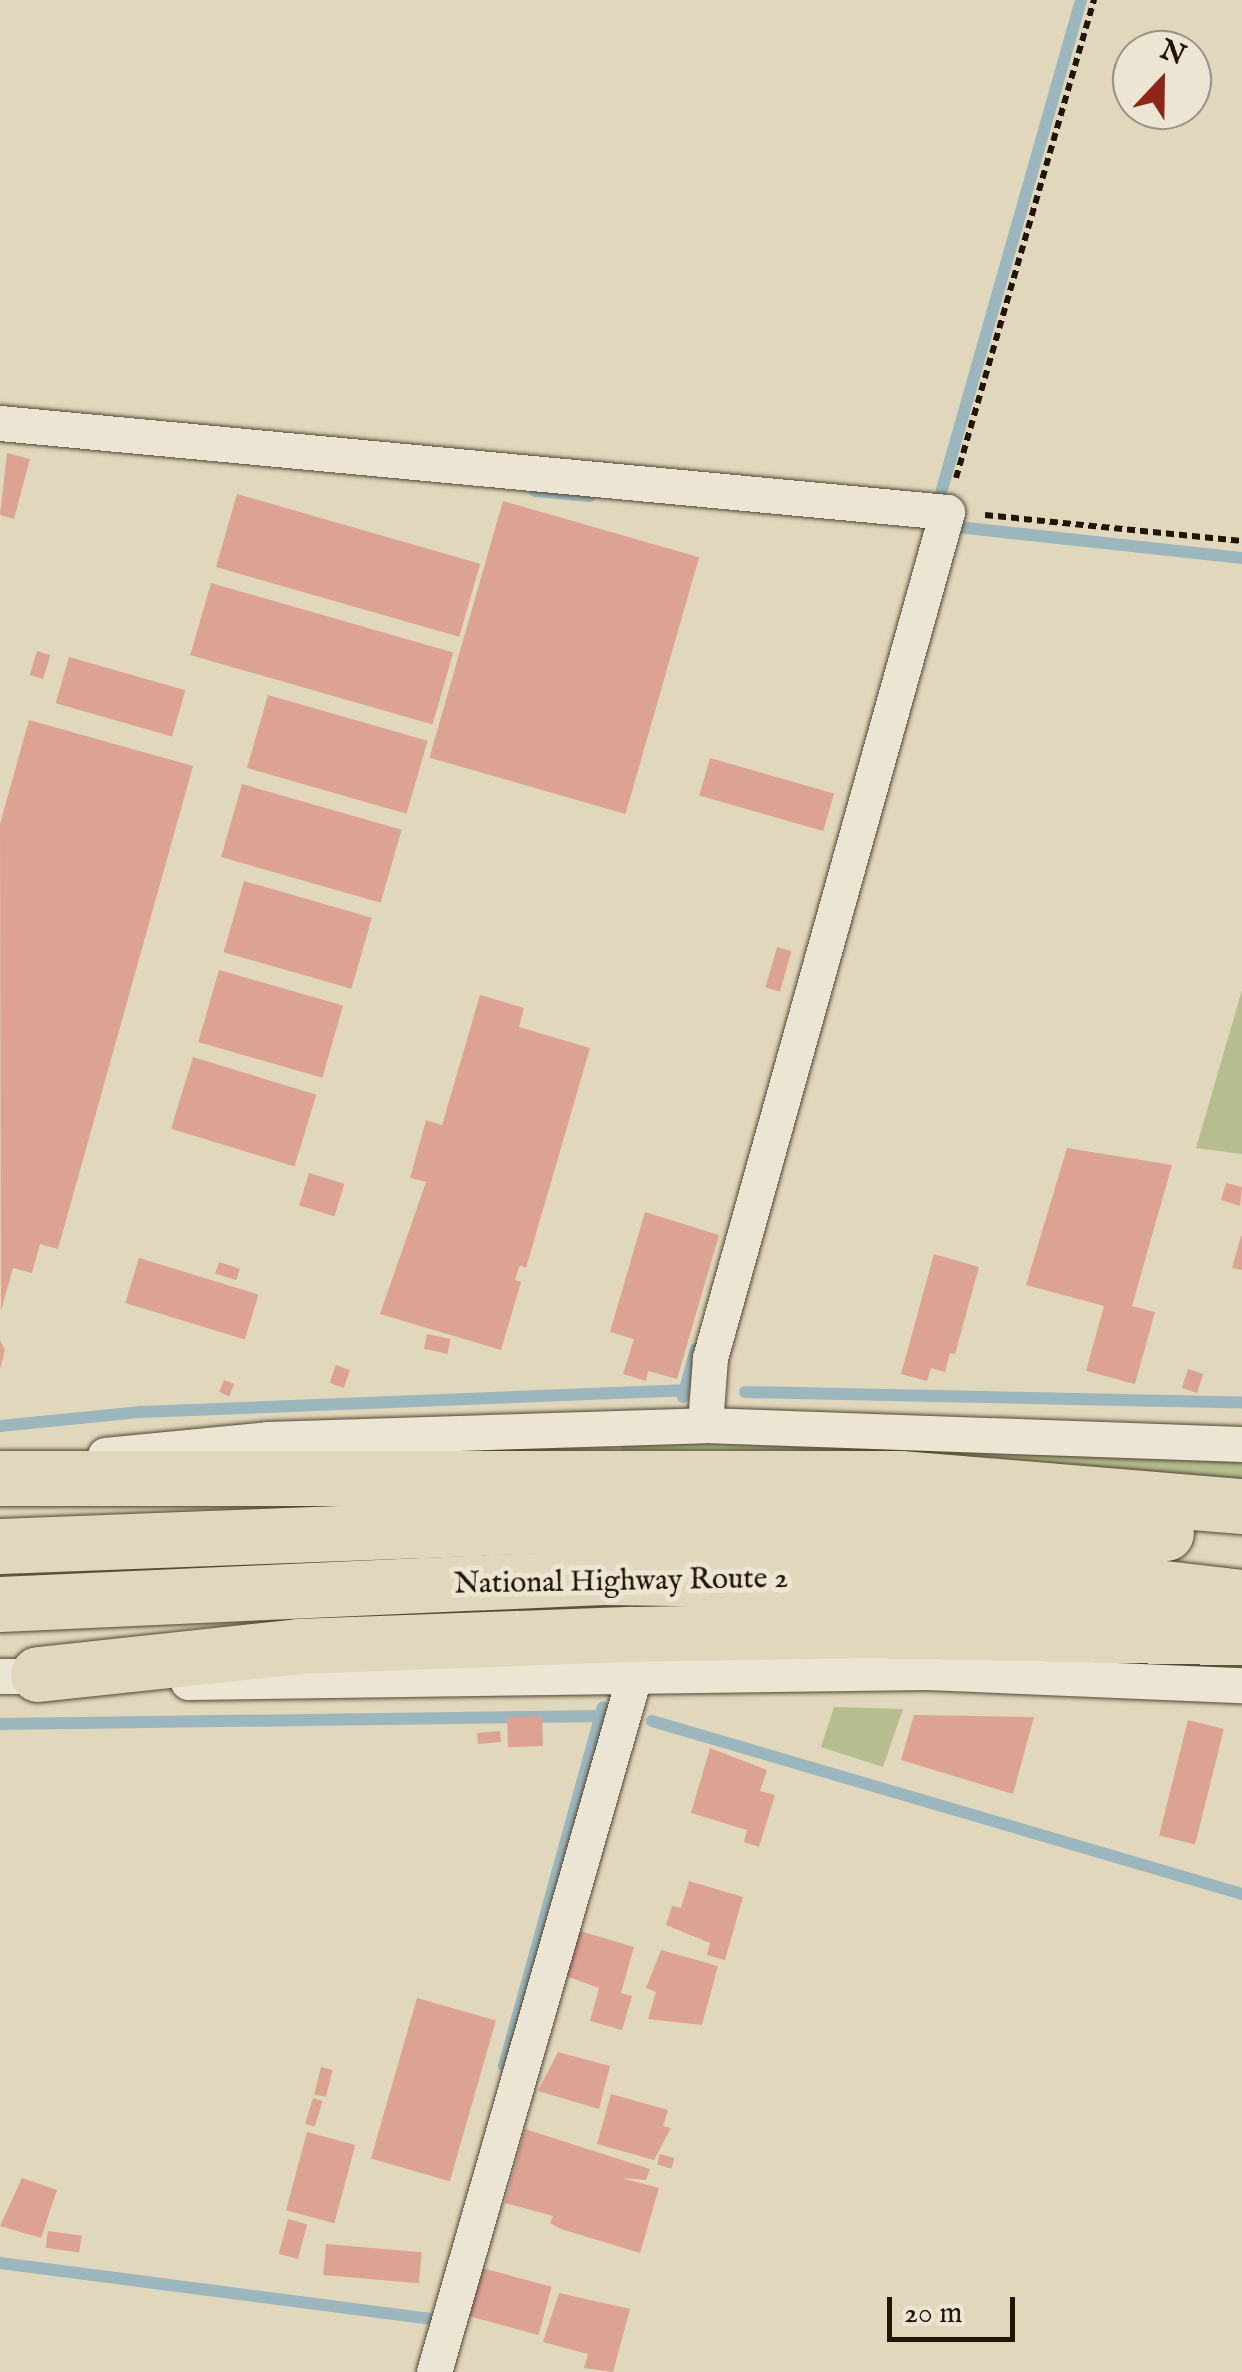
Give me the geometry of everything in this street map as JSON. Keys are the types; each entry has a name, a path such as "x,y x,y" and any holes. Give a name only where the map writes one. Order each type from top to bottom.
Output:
{"highway":[{"path":"0,1478 900,1478 1242,1506"},
{"name":"National Highway Route 2","path":"0,1546 603,1523 1133,1530 1242,1539"},
{"name":"National Highway Route 2","path":"0,1604 601,1577 1130,1584 1242,1597"},
{"path":"19,1675 298,1646 632,1634 860,1630 1242,1637"}],"street":[{"path":"0,424 939,510 710,1358 706,1425"},
{"path":"0,1466 267,1439 706,1425 1242,1444"},
{"path":"19,1675 127,1684 927,1672 1242,1685"},
{"path":"434,2372 634,1677"}],"path":[{"path":"1094,0 939,510 1242,542"}],"green space":[{"path":"1242,990 1242,1154 1196,1148"},
{"path":"760,1439 1242,1457 1242,1480 796,1450 620,1450 624,1443"},
{"path":"834,1707 903,1709 883,1767 821,1747"}],"building":[{"path":"7,453 30,459 14,519 0,515"},
{"path":"237,494 480,564 459,637 216,567"},
{"path":"503,501 699,557 626,814 429,758"},
{"path":"211,583 453,652 433,725 190,655"},
{"path":"37,651 50,655 43,679 30,675"},
{"path":"69,657 185,690 172,736 56,703"},
{"path":"268,695 428,741 407,814 247,768"},
{"path":"29,720 193,766 58,1249 40,1244 32,1273 13,1268 1,1311 0,824"},
{"path":"710,758 834,794 823,831 699,795"},
{"path":"242,784 402,830 381,903 221,857"},
{"path":"244,881 372,918 351,989 224,952"},
{"path":"777,947 791,951 780,992 765,987"},
{"path":"219,970 343,1006 322,1078 198,1042"},
{"path":"480,995 524,1008 519,1027 590,1048 526,1268 520,1265 515,1280 521,1282 501,1350 380,1314 426,1182 410,1178 426,1120 442,1125"},
{"path":"193,1057 316,1095 294,1166 171,1129"},
{"path":"1067,1148 1172,1165 1132,1306 1155,1312 1135,1384 1086,1371 1104,1306 1026,1285"},
{"path":"309,1173 344,1184 334,1216 299,1206"},
{"path":"1226,1183 1242,1187 1240,1206 1221,1200"},
{"path":"645,1212 719,1235 677,1379 648,1371 646,1381 623,1374 634,1339 610,1332"},
{"path":"1242,1236 1242,1270 1232,1268"},
{"path":"934,1254 979,1267 955,1354 950,1353 945,1372 931,1368 927,1381 901,1374"},
{"path":"139,1258 259,1295 245,1339 125,1303"},
{"path":"219,1262 240,1269 236,1280 215,1273"},
{"path":"427,1334 450,1339 447,1354 424,1349"},
{"path":"0,1340 5,1350 0,1369"},
{"path":"336,1365 350,1370 344,1388 330,1383"},
{"path":"1188,1369 1203,1374 1197,1393 1182,1388"},
{"path":"224,1380 234,1384 229,1396 219,1392"},
{"path":"914,1715 1034,1717 1013,1794 901,1760"},
{"path":"542,1716 543,1746 508,1747 507,1717"},
{"path":"1188,1720 1224,1729 1195,1844 1159,1835"},
{"path":"500,1731 501,1742 478,1744 477,1733"},
{"path":"710,1748 767,1770 760,1791 775,1795 759,1847 744,1842 747,1830 691,1813"},
{"path":"689,1881 743,1897 725,1960 707,1955 710,1943 666,1925 672,1906 681,1908"},
{"path":"580,1931 634,1947 621,1993 632,1996 622,2030 590,2021 599,1988 566,1976"},
{"path":"661,1950 718,1966 702,2025 648,2019 656,1992 646,1988"},
{"path":"417,1998 496,2021 450,2181 371,2159"},
{"path":"558,2052 610,2066 599,2109 538,2091"},
{"path":"321,2067 333,2070 326,2097 314,2094"},
{"path":"611,2094 668,2110 663,2126 671,2128 654,2160 597,2144"},
{"path":"313,2098 323,2101 315,2127 305,2124"},
{"path":"525,2129 650,2169 646,2180 622,2178 659,2188 640,2253 561,2229 550,2223 553,2216 505,2203"},
{"path":"307,2132 355,2145 334,2223 286,2210"},
{"path":"660,2154 674,2158 671,2169 657,2165"},
{"path":"22,2178 57,2190 41,2238 0,2226"},
{"path":"288,2219 307,2224 298,2259 279,2254"},
{"path":"48,2231 82,2236 79,2253 46,2248"},
{"path":"326,2244 422,2252 419,2283 323,2275"},
{"path":"482,2268 552,2287 539,2335 469,2316"},
{"path":"559,2293 630,2309 613,2372 584,2368 588,2354 543,2342"}],"waterway":[{"path":"937,507 1081,0"},
{"path":"535,491 590,496"},
{"path":"957,527 1242,558"},
{"path":"683,1397 696,1349"},
{"path":"0,1426 141,1412 691,1390"},
{"path":"745,1392 1242,1402"},
{"path":"504,2066 603,1707"},
{"path":"0,1724 607,1716"},
{"path":"652,1721 1242,1894"},
{"path":"0,2263 434,2319"}]}
